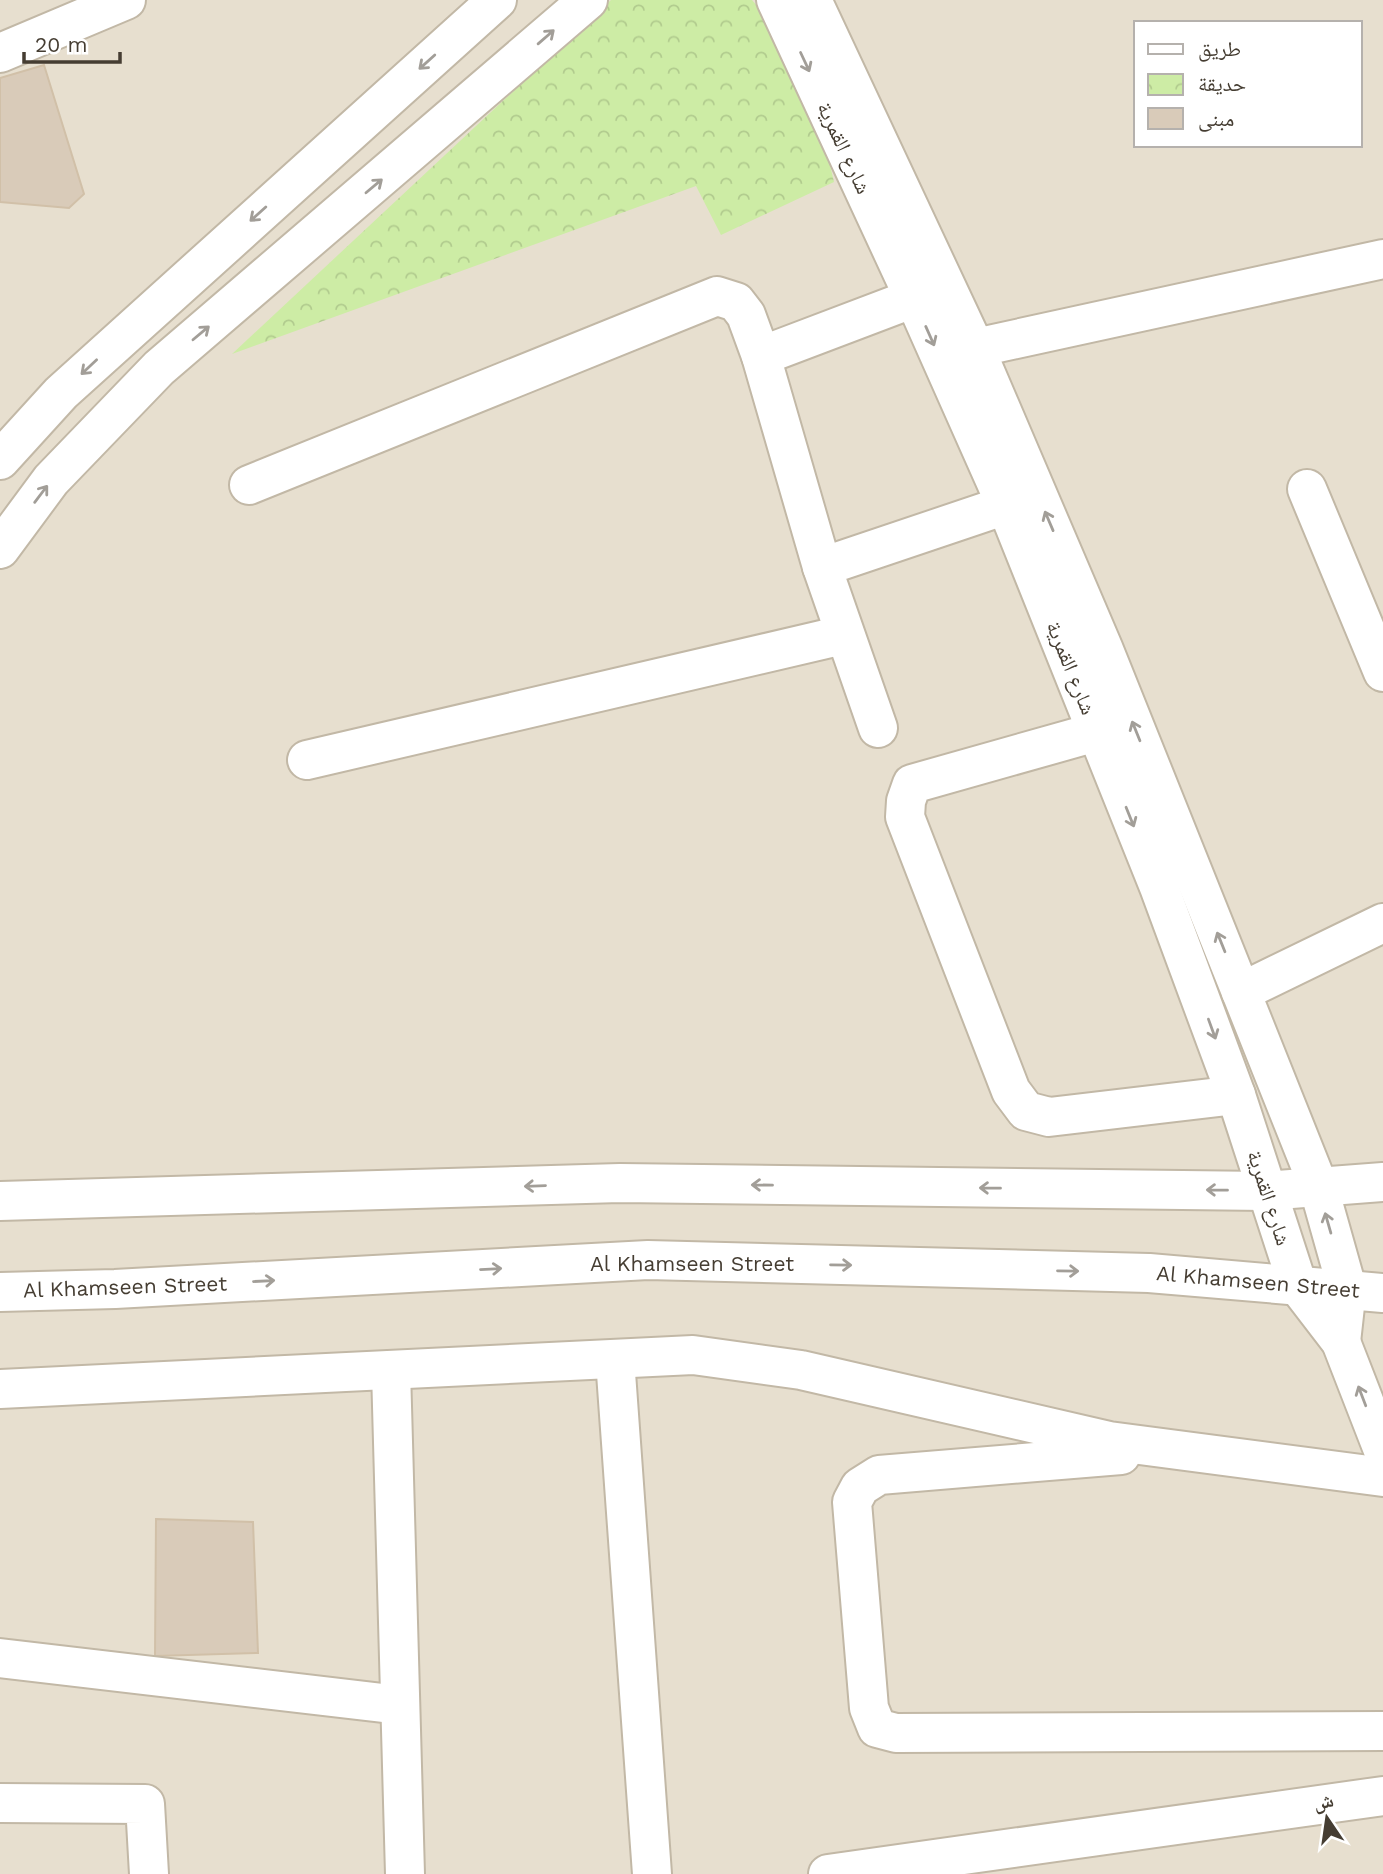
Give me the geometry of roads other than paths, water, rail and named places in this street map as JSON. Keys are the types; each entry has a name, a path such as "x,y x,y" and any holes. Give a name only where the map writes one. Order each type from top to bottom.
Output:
{"street":[{"path":"0,53 126,0"},
{"path":"0,460 61,393 465,13 496,0"},
{"path":"0,549 51,480 159,368 588,0"},
{"name":"شارع القمرية","path":"776,0 1006,505 1159,887 1236,1095 1298,1286 1341,1342 1381,1439"},
{"path":"812,0 975,348 1104,650 1318,1185 1365,1291"},
{"path":"975,348 1383,259"},
{"path":"248,485 717,296 736,302 746,315 761,356 822,567 878,728"},
{"path":"761,356 914,298"},
{"path":"1307,489 1369,602 1383,672"},
{"path":"822,567 1006,505"},
{"path":"307,760 844,635"},
{"path":"1096,732 912,784 906,800 905,817 925,869 1011,1091 1026,1111 1049,1116 1236,1095"},
{"path":"1241,992 1383,923"},
{"path":"0,1201 620,1183 1265,1191 1383,1182"},
{"name":"Al Khamseen Street","path":"0,1292 115,1289 648,1260 1149,1273 1365,1291"},
{"name":"شارع القمرية","path":"1341,1342 1365,1291"},
{"path":"0,1389 693,1355 800,1370 1109,1441 1383,1477"},
{"path":"615,1359 652,1874"},
{"path":"391,1370 405,1874"},
{"path":"1179,1450 879,1475 860,1487 852,1502 869,1708 877,1728 896,1733 1383,1731"},
{"path":"0,1658 400,1705"},
{"path":"828,1874 1383,1796"},
{"path":"0,1802 145,1804 149,1874"}]}
